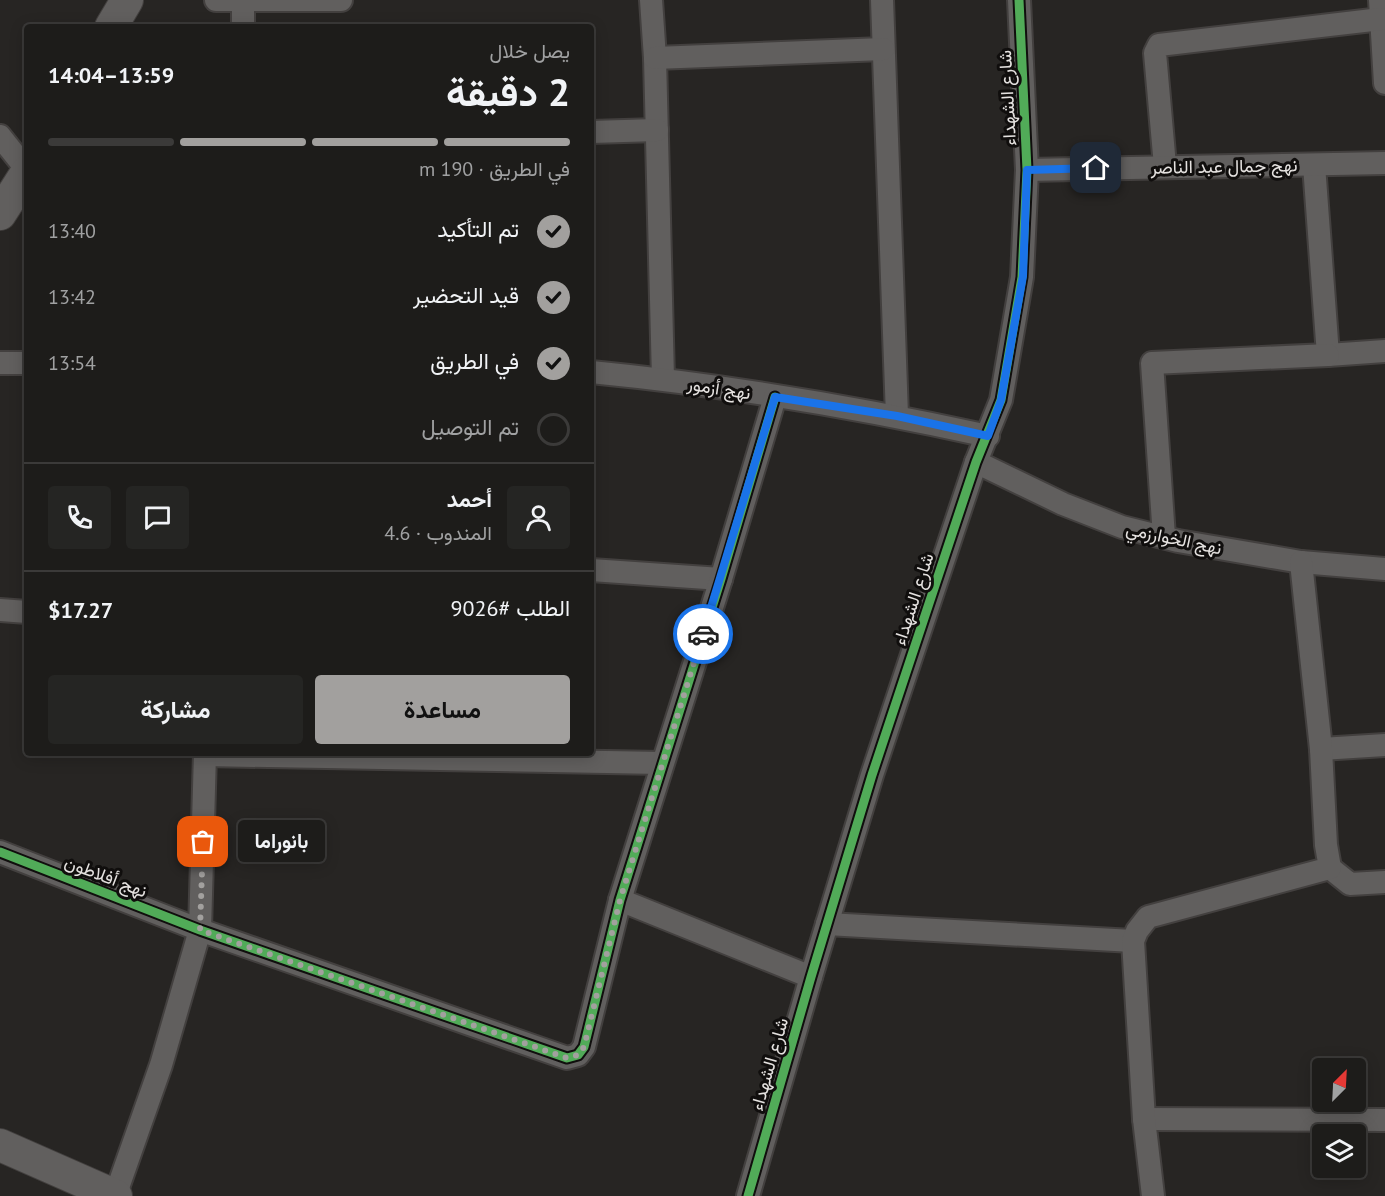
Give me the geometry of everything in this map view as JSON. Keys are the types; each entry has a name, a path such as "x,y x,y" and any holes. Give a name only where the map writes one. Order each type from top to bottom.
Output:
{"main road":[{"path":"113,24 127,0"},
{"path":"0,214 24,176"},
{"path":"0,1145 115,1196"}],"street":[{"path":"216,0 243,2 341,0"},
{"path":"651,0 655,58 663,379"},
{"path":"882,0 897,416"},
{"name":"شارع الشهداء","path":"748,1196 811,977 876,764 976,462 1001,400 1023,276 1027,170 1018,0"},
{"path":"243,2 243,24"},
{"path":"1165,166 1155,53 1159,45 1381,10 1385,83"},
{"path":"655,58 883,50"},
{"path":"594,132 657,130"},
{"path":"0,135 24,167"},
{"name":"نهج جمال عبد الناصر","path":"1027,170 1385,163"},
{"path":"1314,165 1328,355"},
{"path":"1164,537 1152,363 1385,351"},
{"path":"0,363 24,363"},
{"name":"نهج أزمور","path":"594,372 663,379 897,416 988,436"},
{"path":"775,397 721,579 620,900 811,977"},
{"name":"نهج الخوارزمي","path":"976,462 1063,504 1122,527 1301,562 1385,569"},
{"path":"1301,562 1321,749 1326,845 1330,868 1350,884 1385,882"},
{"path":"594,570 721,579"},
{"path":"0,610 24,612"},
{"path":"1321,749 1385,745"},
{"path":"115,1196 161,1065 200,930 205,756"},
{"path":"307,756 662,763"},
{"name":"نهج أفلاطون","path":"0,852 200,930 567,1058 578,1055 584,1047 620,900"},
{"path":"1153,1196 1144,1119 1133,941 1137,931 1148,917 1330,868"},
{"path":"827,924 1133,941"},
{"path":"1144,1119 1385,1120"}],"cycle path":[{"path":"748,1196 872,775 976,462 1001,400 1022,277 1027,170 1019,0"},
{"path":"0,852 200,930 567,1058 578,1055 584,1047 620,900 721,579 775,397"}],"way so far":[{"path":"203,842 200,930 567,1058 578,1055 584,1047 620,900 703,634"}],"place":[{"name":"بانوراما","path":"203,842"}],"route":[{"path":"703,634 775,397 897,416 988,436 1001,400 1023,276 1027,170 1096,168"}]}
